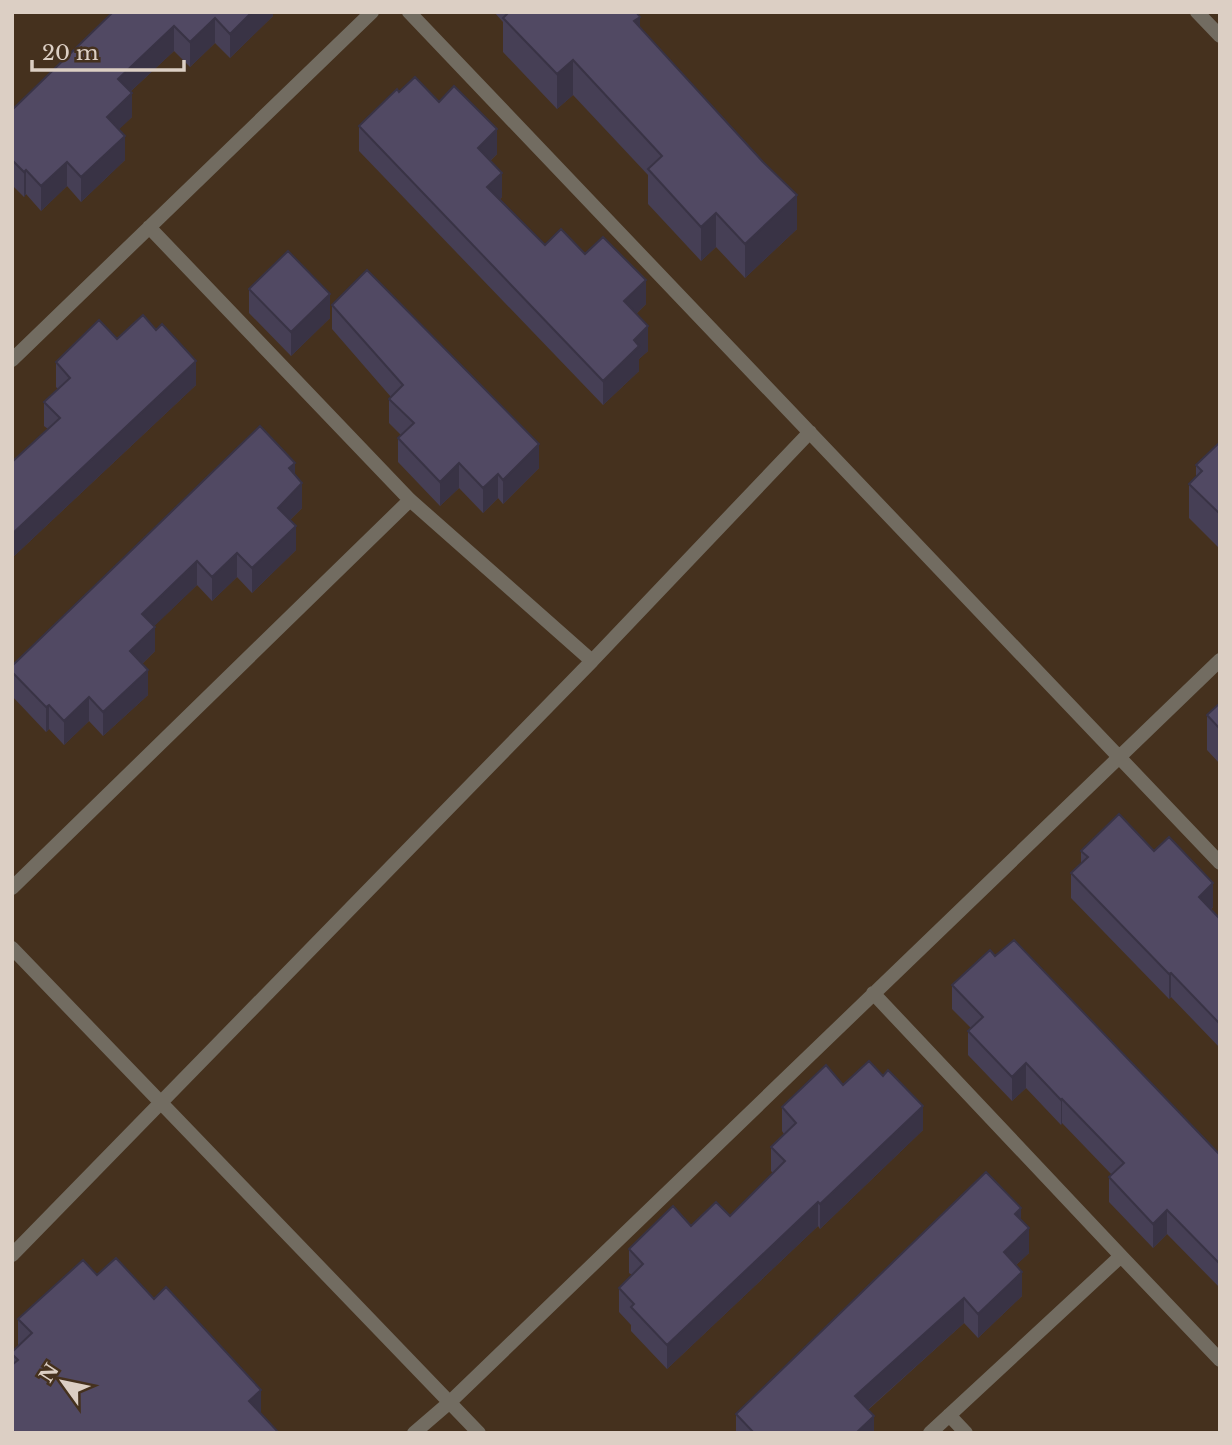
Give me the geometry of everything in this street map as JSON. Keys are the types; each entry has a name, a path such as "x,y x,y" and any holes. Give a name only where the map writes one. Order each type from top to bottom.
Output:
{"street":[{"path":"12,360 372,12"},
{"path":"409,12 1220,863"},
{"path":"1197,12 1220,36"},
{"path":"149,227 410,500 592,661"},
{"path":"12,1255 592,661 810,432"},
{"path":"12,888 410,500"},
{"path":"414,1433 450,1402 1220,660"},
{"path":"12,948 479,1433"},
{"path":"873,993 1220,1360"},
{"path":"930,1433 1121,1255"},
{"path":"949,1415 966,1433"}],"building":[{"path":"113,12 252,12 230,34 215,18 190,42 174,26 118,79 132,93 107,117 125,136 81,177 67,162 41,186 12,160 12,110"},
{"path":"509,12 636,12 640,17 634,21 763,162 797,195 745,244 716,213 701,227 648,169 662,156 573,60 557,74 503,18"},
{"path":"415,77 439,102 454,86 497,129 478,148 502,173 487,187 545,245 561,229 585,254 603,237 646,280 624,301 648,326 634,340 639,346 603,381 359,126 397,89 399,92"},
{"path":"288,251 330,294 291,332 249,289"},
{"path":"367,270 539,444 503,480 498,474 483,488 459,463 440,482 398,438 414,423 389,399 403,385 332,305"},
{"path":"143,315 156,330 162,324 196,361 12,534 12,462 60,418 44,402 70,378 56,362 99,320 117,339"},
{"path":"260,426 295,463 289,468 302,483 278,508 296,526 252,568 237,553 212,577 197,561 142,614 155,627 130,651 148,670 103,712 89,697 64,721 49,705 46,707 12,672 12,666"},
{"path":"1220,442 1220,514 1189,484 1202,471 1196,465"},
{"path":"1220,703 1220,729 1207,715"},
{"path":"1119,814 1154,851 1169,837 1213,883 1199,897 1220,919 1220,1024 1071,873 1088,857 1081,851"},
{"path":"1014,940 1220,1155 1220,1264 1167,1210 1153,1224 1109,1177 1124,1163 1026,1063 1012,1077 968,1031 983,1017 952,985 990,950 995,956"},
{"path":"869,1061 883,1076 888,1070 923,1106 667,1345 631,1307 634,1304 619,1288 643,1264 629,1249 673,1206 691,1226 716,1202 730,1216 785,1161 771,1147 796,1123 782,1107 826,1065 843,1085"},
{"path":"986,1172 1021,1208 1015,1214 1029,1228 1004,1252 1022,1272 978,1314 964,1298 855,1396 874,1416 856,1433 754,1433 736,1414"},
{"path":"116,1258 154,1299 166,1287 261,1390 249,1401 279,1433 12,1433 12,1365 18,1360 12,1352 32,1333 18,1319 83,1260 97,1275"}]}
